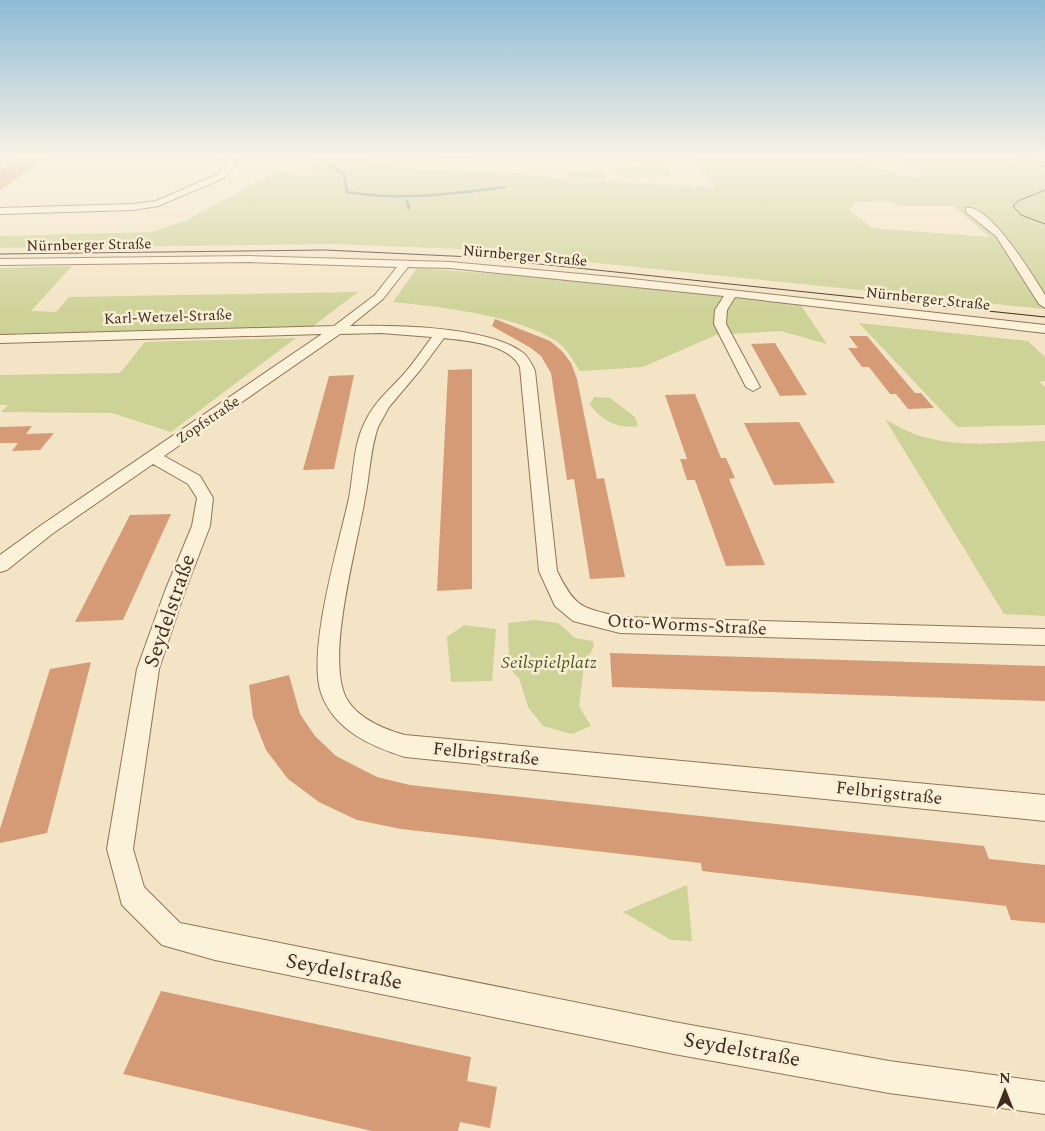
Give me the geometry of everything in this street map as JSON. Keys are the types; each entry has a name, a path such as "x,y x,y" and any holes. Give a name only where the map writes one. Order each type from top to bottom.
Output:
{"street":[{"path":"0,210 134,208"},
{"path":"969,210 1000,234 1045,304"},
{"name":"Nürnberger Straße","path":"0,262 249,259 405,263 527,272 1045,329"},
{"name":"Zopfstraße","path":"0,565 46,530 337,330 379,297 405,263"},
{"path":"731,294 721,310 720,324 753,387"},
{"name":"Otto-Worms-Straße","path":"337,330 381,329 440,334 506,348 519,356 526,365 548,571 562,602 580,614 620,625 1045,637"},
{"name":"Karl-Wetzel-Straße","path":"0,339 337,330"},
{"name":"Felbrigstraße","path":"440,334 412,372 390,396 370,427 333,625 329,668 331,690 346,714 361,729 382,740 405,746 1045,808"},
{"name":"Seydelstraße","path":"153,457 194,480 206,498 201,526 175,591 148,669 120,843 132,895 172,935 674,1038 889,1076 1045,1098"}],"green space":[{"path":"209,208 851,208 849,210 872,228 989,237 956,208 1045,208 1045,309 461,249 332,244 0,248 0,236 152,232 185,221"},
{"path":"72,266 31,311 56,312 69,297 358,292 313,326 0,334 0,268"},
{"path":"417,268 590,281 800,304 827,344 781,331 716,335 643,367 580,371 560,344 544,334 524,326 480,314 393,302"},
{"path":"859,323 1028,341 1045,357 1045,381 1039,382 1045,387 1045,425 957,427"},
{"path":"296,338 171,432 112,413 1,412 8,405 0,405 0,375 120,373 145,342"},
{"path":"594,397 610,398 635,417 638,426 617,425 605,419 590,404"},
{"path":"885,419 904,430 923,437 943,441 983,444 1045,441 1045,616 1004,614"},
{"name":"Seilspielplatz","path":"535,620 558,623 575,638 593,641 594,646 584,665 579,706 591,726 572,734 543,726 528,707 519,678 509,668 508,623"},
{"path":"464,625 496,629 492,681 451,682 447,637"},
{"path":"687,885 692,941 671,940 623,912"}],"building":[{"path":"495,319 550,341 562,351 571,363 577,379 597,479 604,478 625,577 590,579 574,479 567,480 551,373 541,356 531,348 492,326"},
{"path":"849,336 867,336 915,393 921,393 934,408 908,409 896,394 890,394 869,367 862,367 848,348 858,348"},
{"path":"775,343 807,395 780,396 751,344"},
{"path":"472,369 472,589 437,591 448,370"},
{"path":"354,375 334,469 303,470 329,376"},
{"path":"695,394 721,458 726,458 735,478 729,479 765,565 726,566 695,480 687,480 680,459 687,459 665,395"},
{"path":"799,422 835,483 774,485 744,423"},
{"path":"32,426 26,434 54,433 40,450 12,451 18,443 0,443 0,427"},
{"path":"171,514 123,620 75,622 130,515"},
{"path":"610,653 1045,666 1045,701 612,687"},
{"path":"91,662 47,833 0,843 0,829 50,669"},
{"path":"289,675 300,714 315,736 336,756 377,777 410,785 984,846 989,859 1045,865 1045,923 1011,920 1006,906 702,871 701,863 401,829 357,820 319,802 288,779 266,750 253,717 249,685"},
{"path":"161,991 471,1057 467,1081 497,1087 490,1128 460,1122 458,1131 372,1131 123,1074"}],"tram line":[{"path":"1015,208 1021,215 1045,224"},
{"path":"0,254 325,250 472,257 1045,317"}]}
